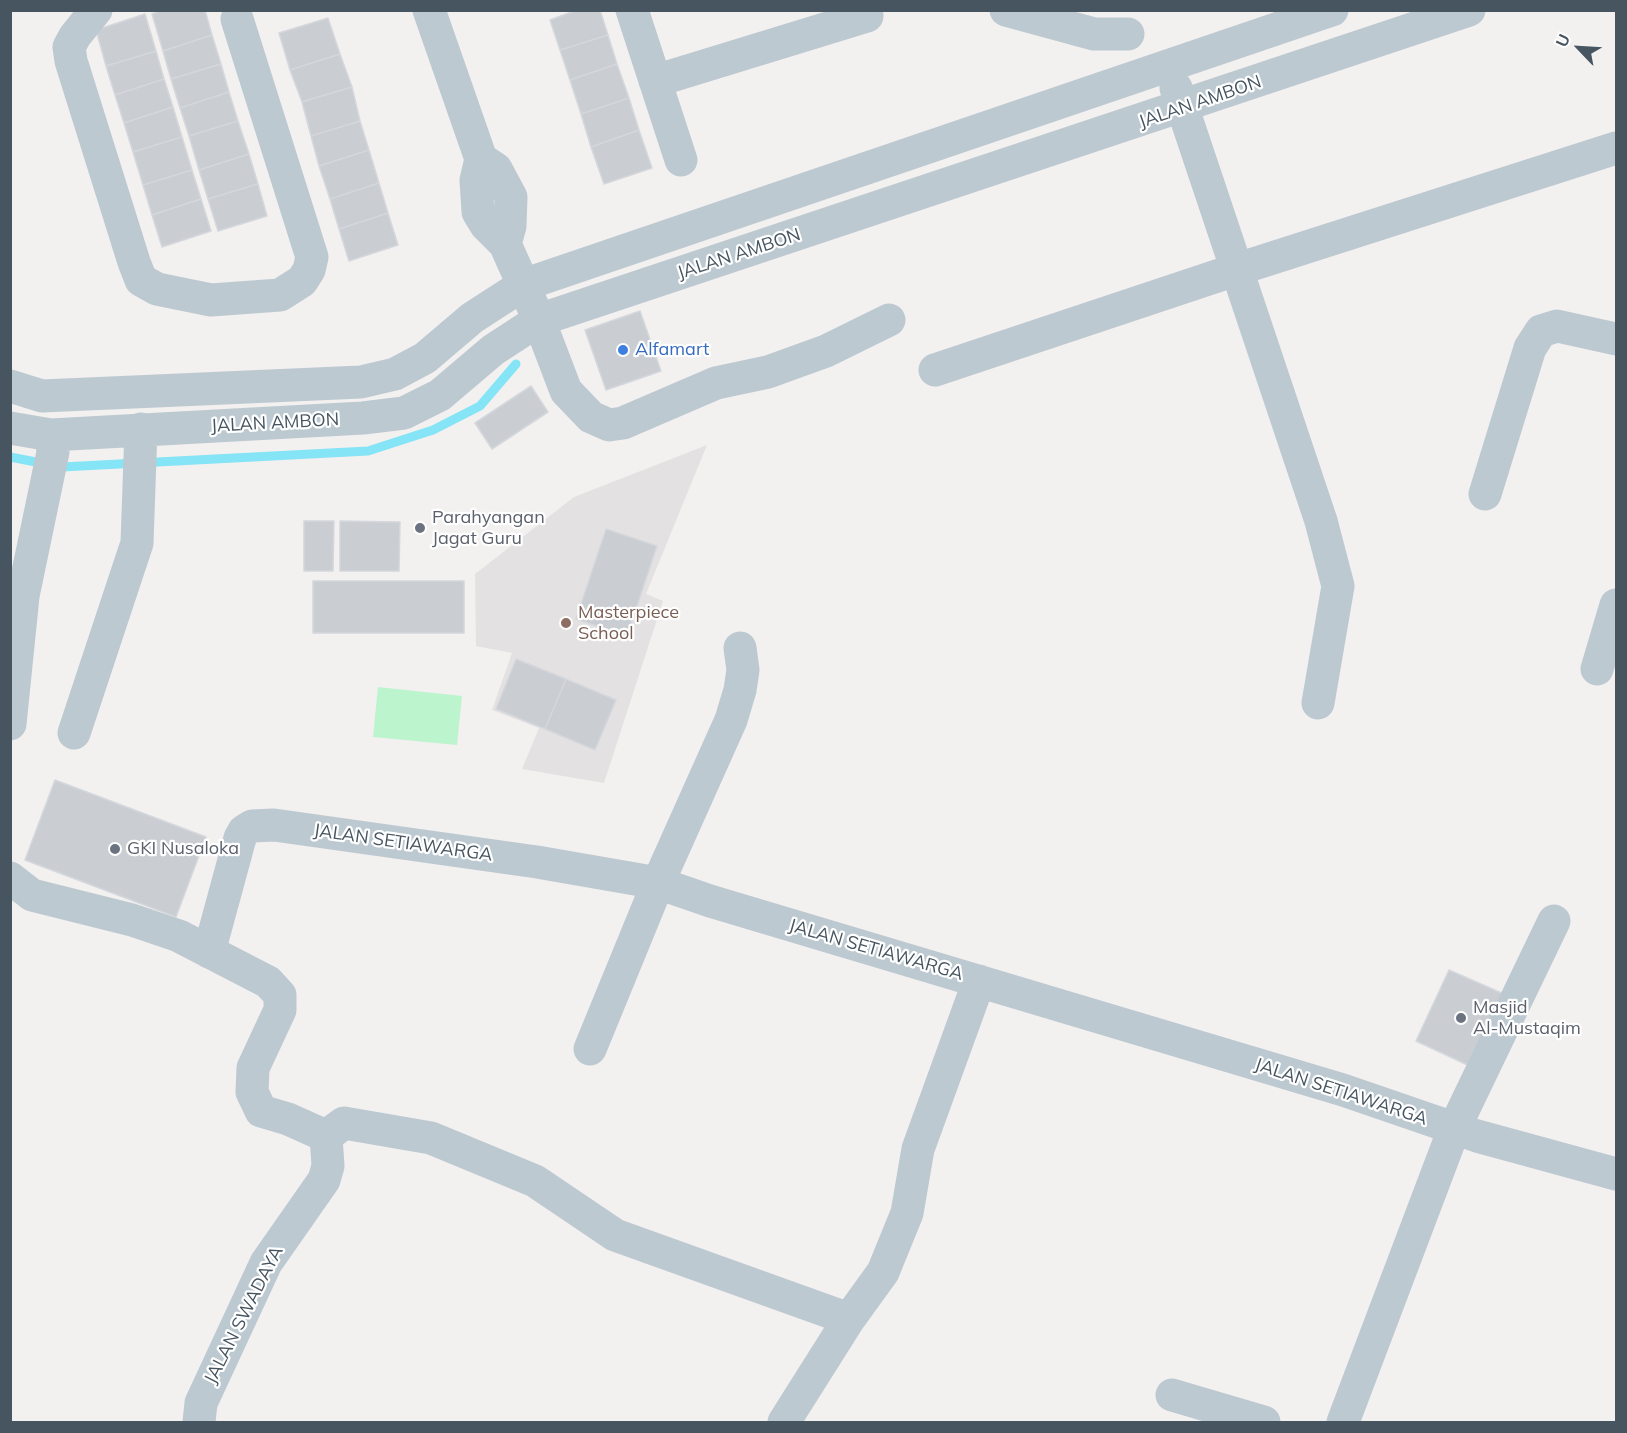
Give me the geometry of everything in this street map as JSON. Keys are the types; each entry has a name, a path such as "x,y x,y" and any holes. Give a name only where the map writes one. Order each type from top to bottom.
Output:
{"street":[{"path":"96,10 69,47 71,61 141,280 157,289 211,300 280,295 302,281 309,270 312,257 237,19"},
{"path":"429,10 481,159 476,180 478,212 486,225 505,244 539,320 566,391 579,407 609,425 623,423 716,383 768,372 826,351 889,320"},
{"path":"632,10 681,160"},
{"path":"1006,10 1094,34 1129,22 1155,70 1183,108 1235,270 1321,521 1338,586 1318,703"},
{"name":"JALAN AMBON","path":"10,386 42,396 361,382 395,374 425,358 472,318 523,285 1332,10"},
{"name":"JALAN AMBON","path":"10,428 51,454 140,452 404,413 440,395 493,350 539,320 1183,108 1469,10"},
{"path":"655,81 867,16"},
{"path":"935,370 1235,270 1617,148"},
{"path":"1485,494 1530,348 1541,331 1557,326 1617,339"},
{"path":"74,733 137,543 140,452"},
{"path":"10,724 23,596 51,454"},
{"path":"1597,669 1617,605"},
{"path":"590,1049 658,883 731,720 740,690 743,669 740,648"},
{"name":"JALAN SETIAWARGA","path":"209,952 240,838 244,831 252,826 274,825 537,862 658,883 710,901 1343,1090 1454,1129 1617,1174"},
{"path":"10,878 32,895 132,920 179,936 268,982 280,995 280,1010 253,1068 252,1092 261,1111 288,1119 326,1136 344,1123 431,1138 535,1181 615,1235 849,1319"},
{"path":"1343,1422 1454,1129 1554,921"},
{"path":"784,1422 849,1319 884,1272 907,1213 918,1149 979,981"},
{"name":"JALAN SWADAYA","path":"199,1422 201,1403 266,1263 324,1180 328,1166 326,1136"},
{"path":"1172,1395 1264,1422"}],"shaded area":[{"name":"Masterpiece School","path":"707,445 646,594 663,601 604,783 522,769 539,728 492,710 512,653 476,646 475,574 574,497"}],"green space":[{"path":"378,687 462,696 457,745 373,737"}],"building":[{"path":"163,10 205,10 212,35 163,51 152,14"},
{"path":"577,10 600,10 608,35 560,50 550,20"},
{"path":"145,14 156,51 106,66 96,30"},
{"path":"328,18 340,54 290,70 279,33"},
{"path":"212,35 221,64 171,79 163,51"},
{"path":"608,35 617,64 570,80 560,50"},
{"path":"156,51 164,79 115,95 106,66"},
{"path":"340,54 352,87 302,102 290,70"},
{"path":"221,64 229,92 180,108 171,79"},
{"path":"617,64 629,98 581,114 570,80"},
{"path":"164,79 173,107 124,123 115,95"},
{"path":"352,87 360,121 311,136 302,102"},
{"path":"229,92 238,121 189,136 180,108"},
{"path":"629,98 639,130 591,147 581,114"},
{"path":"173,107 182,137 133,152 124,123"},
{"path":"238,121 249,154 199,170 189,136"},
{"path":"360,121 369,150 319,166 311,136"},
{"path":"639,130 652,168 604,184 591,147"},
{"path":"182,137 192,170 143,185 133,152"},
{"path":"369,150 379,183 330,199 319,166"},
{"path":"249,154 258,184 208,199 199,170"},
{"path":"192,170 201,199 152,215 143,185"},
{"path":"379,183 388,213 339,229 330,199"},
{"path":"258,184 267,216 218,231 208,199"},
{"path":"201,199 211,231 162,247 152,215"},
{"path":"388,213 398,245 349,261 339,229"},
{"name":"Alfamart","path":"640,311 661,371 606,390 585,330"},
{"path":"531,386 548,412 492,449 475,423"},
{"path":"304,521 334,521 333,571 304,571"},
{"path":"340,521 400,522 399,571 340,571"},
{"path":"606,529 657,546 627,636 576,619"},
{"path":"313,581 464,581 464,633 313,633"},
{"path":"516,659 566,679 545,729 496,709"},
{"path":"566,679 616,700 595,750 545,729"},
{"name":"GKI Nusaloka","path":"55,780 206,837 176,917 25,860"},
{"name":"Masjid Al-Mustaqim","path":"1449,970 1506,995 1474,1068 1416,1041"}],"waterway":[{"path":"10,457 62,467 368,451 433,430 480,406 516,364"}],"place":[{"name":"Alfamart","path":"623,350"},
{"name":"Parahyangan Jagat Guru","path":"420,528"},
{"name":"Masterpiece School","path":"566,623"},
{"name":"GKI Nusaloka","path":"115,849"},
{"name":"Masjid Al-Mustaqim","path":"1461,1018"}]}
